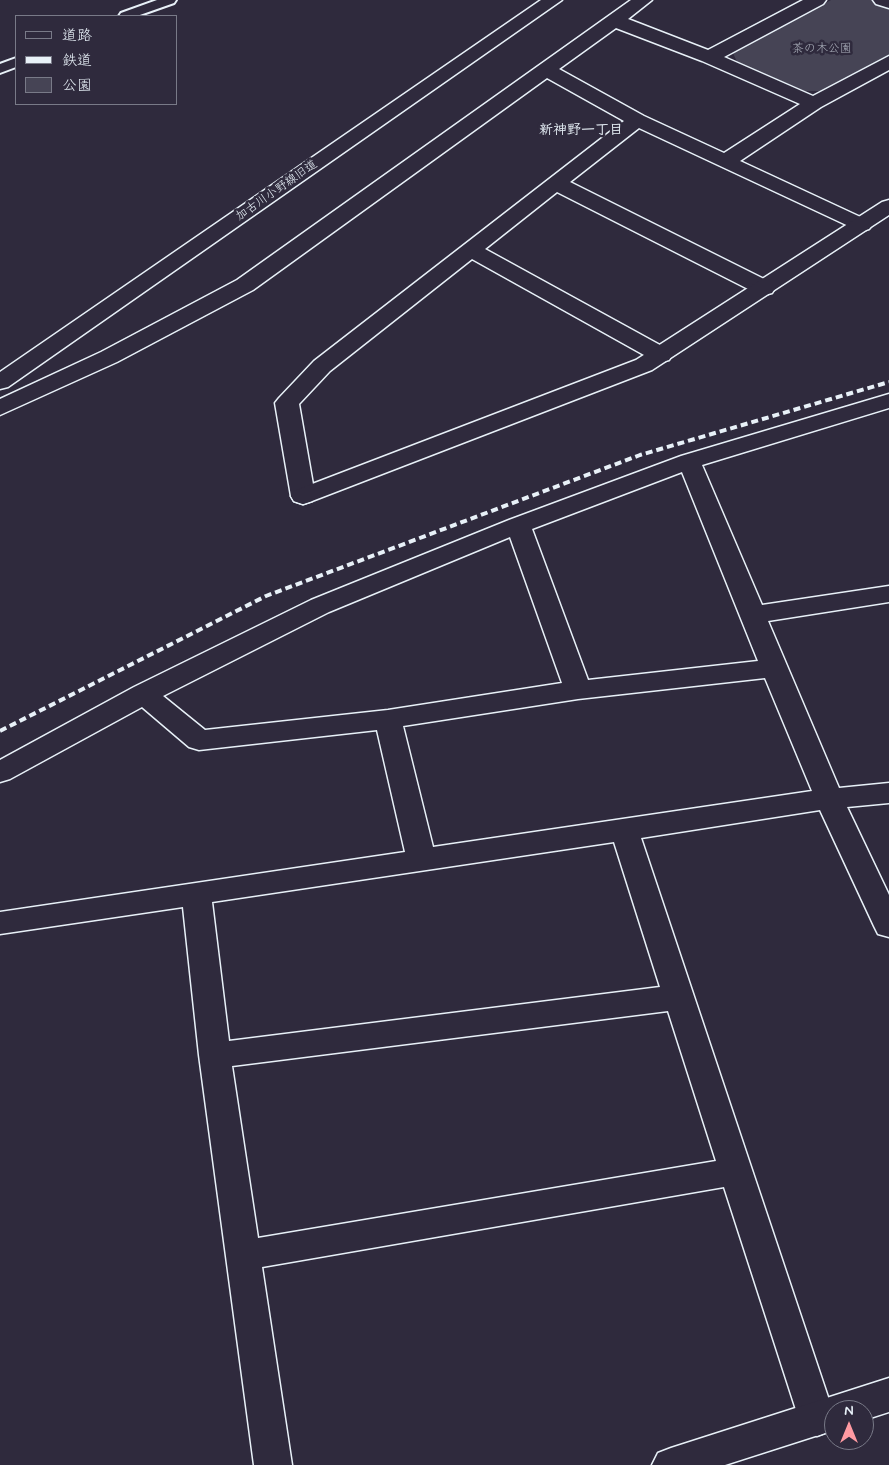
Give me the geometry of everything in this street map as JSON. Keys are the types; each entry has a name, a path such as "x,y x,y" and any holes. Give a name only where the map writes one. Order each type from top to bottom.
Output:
{"street":[{"name":"加古川小野線旧道","path":"0,382 553,0"},
{"path":"0,408 110,357 245,285 643,0"},
{"path":"709,57 817,0"},
{"path":"882,0 889,3"},
{"path":"613,20 709,57 814,103"},
{"path":"726,161 814,103 889,62"},
{"path":"545,70 637,120 862,225"},
{"path":"637,120 322,366 287,403 303,496 644,365 889,206"},
{"path":"555,184 764,288"},
{"path":"470,250 661,355"},
{"path":"0,772 144,694 320,606 518,526 689,461 889,400"},
{"path":"689,461 829,799 889,926"},
{"path":"518,526 578,690"},
{"path":"752,615 889,594"},
{"path":"144,694 200,740 388,719 578,690 774,668"},
{"path":"388,719 422,860"},
{"path":"0,923 829,799 889,793"},
{"path":"624,829 737,1171 827,1400"},
{"path":"196,894 215,1055 273,1465"},
{"path":"215,1055 679,997"},
{"path":"244,1255 737,1171"},
{"path":"874,1400 889,1395"},
{"path":"671,1465 824,1417"}],"lane":[{"path":"129,15 168,0"},
{"path":"0,69 15,62"}],"green space":[{"name":"茶の木公園","path":"831,0 876,0 889,5 889,56 826,91 805,91 737,62 733,53"}],"railway":[{"path":"0,731 266,596 640,455 889,382"}],"district":[{"name":"新神野一丁目","path":"581,131"}]}
